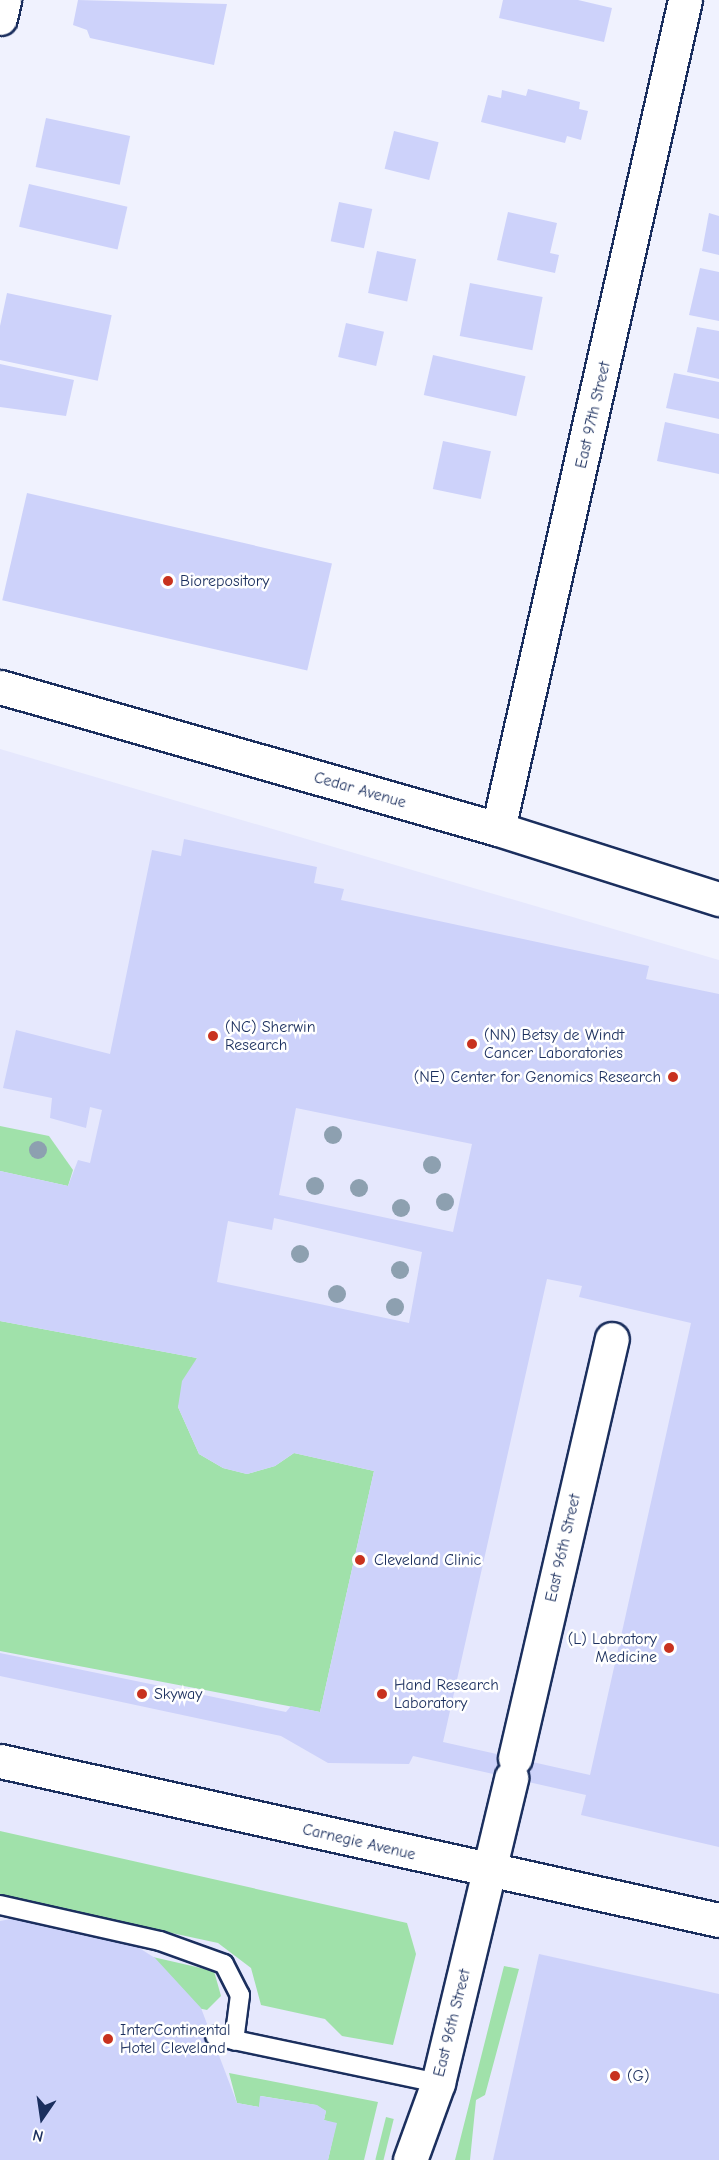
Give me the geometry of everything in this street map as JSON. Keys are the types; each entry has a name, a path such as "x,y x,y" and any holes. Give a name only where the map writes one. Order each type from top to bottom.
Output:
{"street":[{"path":"0,18 4,0"},
{"name":"East 97th Street","path":"498,829 685,0"},
{"name":"Cedar Avenue","path":"0,687 498,829 719,899"},
{"name":"East 96th Street","path":"410,2160 438,2083 490,1871 612,1339"},
{"name":"Carnegie Avenue","path":"0,1761 719,1920"}],"lane":[{"path":"0,1905 160,1941 224,1965 240,1995 234,2041"},
{"path":"215,2036 438,2083"}],"shaded area":[{"name":"Cleveland Clinic","path":"0,749 719,960 719,2160 0,2160"}],"green space":[{"path":"0,1126 49,1136 73,1170 68,1186 0,1171"},
{"path":"0,1321 197,1358 178,1407 199,1454 223,1468 247,1474 275,1466 294,1453 374,1471 320,1712 0,1651"},
{"path":"0,1831 407,1923 416,1954 393,2045 342,2036 325,2019 261,2005 251,1968 218,1943 0,1896"},
{"path":"0,1922 214,1971 221,1996 207,2010 0,1966"},
{"path":"504,1966 519,1969 485,2095 476,2100 470,2160 455,2160"},
{"path":"229,2073 378,2102 364,2160 328,2160 336,2124 324,2120 326,2111 316,2105 261,2096 259,2107 237,2103"},
{"path":"386,2117 394,2119 384,2160 375,2160"}],"building":[{"path":"78,0 227,4 214,65 90,38 87,30 73,25"},
{"path":"503,0 578,0 612,8 604,42 499,18"},
{"path":"528,89 580,102 579,109 588,111 581,140 567,136 565,143 481,122 488,95 501,98 502,90 526,96"},
{"path":"46,118 130,136 120,185 36,167"},
{"path":"394,131 439,142 429,180 385,169"},
{"path":"29,184 127,207 118,250 19,227"},
{"path":"339,202 372,209 364,248 331,241"},
{"path":"508,212 557,223 550,253 559,255 555,273 497,260"},
{"path":"709,213 719,216 719,255 702,251"},
{"path":"377,251 416,259 407,301 368,293"},
{"path":"700,268 719,272 719,321 689,315"},
{"path":"470,283 543,297 532,350 460,336"},
{"path":"7,293 112,315 98,381 0,360 0,326"},
{"path":"346,323 384,332 376,366 338,357"},
{"path":"697,327 719,331 719,379 687,372"},
{"path":"433,355 526,376 516,416 424,395"},
{"path":"0,364 74,380 66,416 0,407"},
{"path":"674,373 719,382 719,419 666,408"},
{"path":"665,422 719,434 719,474 657,461"},
{"path":"443,441 491,451 481,499 433,489"},
{"name":"Biorepository","path":"27,493 332,563 307,671 2,600"},
{"path":"184,839 317,867 314,883 344,889 341,900 649,966 646,979 719,994 719,1847 581,1815 586,1795 413,1756 409,1764 328,1763 281,1736 0,1676 0,1653 286,1712 291,1706 320,1712 374,1471 294,1453 275,1466 247,1474 223,1468 199,1454 178,1407 182,1381 197,1358 0,1321 0,1171 68,1186 78,1160 90,1163 102,1110 90,1107 86,1128 50,1118 52,1098 3,1088 16,1030 110,1054 152,850 181,856","holes":["296,1108 472,1144 453,1232 279,1195","274,1218 422,1252 409,1323 217,1282 228,1221 272,1230","547,1279 582,1286 579,1297 691,1323 590,1775 443,1742"]},
{"name":"InterContinental Hotel Cleveland","path":"16,1918 125,1939 155,1958 201,2008 237,2103 259,2107 260,2096 317,2105 326,2111 324,2120 337,2123 328,2160 0,2160 0,1921"},
{"name":"(G)","path":"539,1954 719,1994 719,2160 493,2160"}],"place":[{"name":"Biorepository","path":"168,581"},
{"name":"(NC) Sherwin Research","path":"213,1036"},
{"name":"(NN) Betsy de Windt Cancer Laboratories","path":"472,1044"},
{"name":"(NE) Center for Genomics Research","path":"673,1077"},
{"name":"Cleveland Clinic","path":"360,1560"},
{"name":"(L) Labratory Medicine","path":"669,1648"},
{"name":"Skyway","path":"142,1694"},
{"name":"Hand Research Laboratory","path":"382,1694"},
{"name":"InterContinental Hotel Cleveland","path":"108,2039"},
{"name":"(G)","path":"615,2076"}]}
